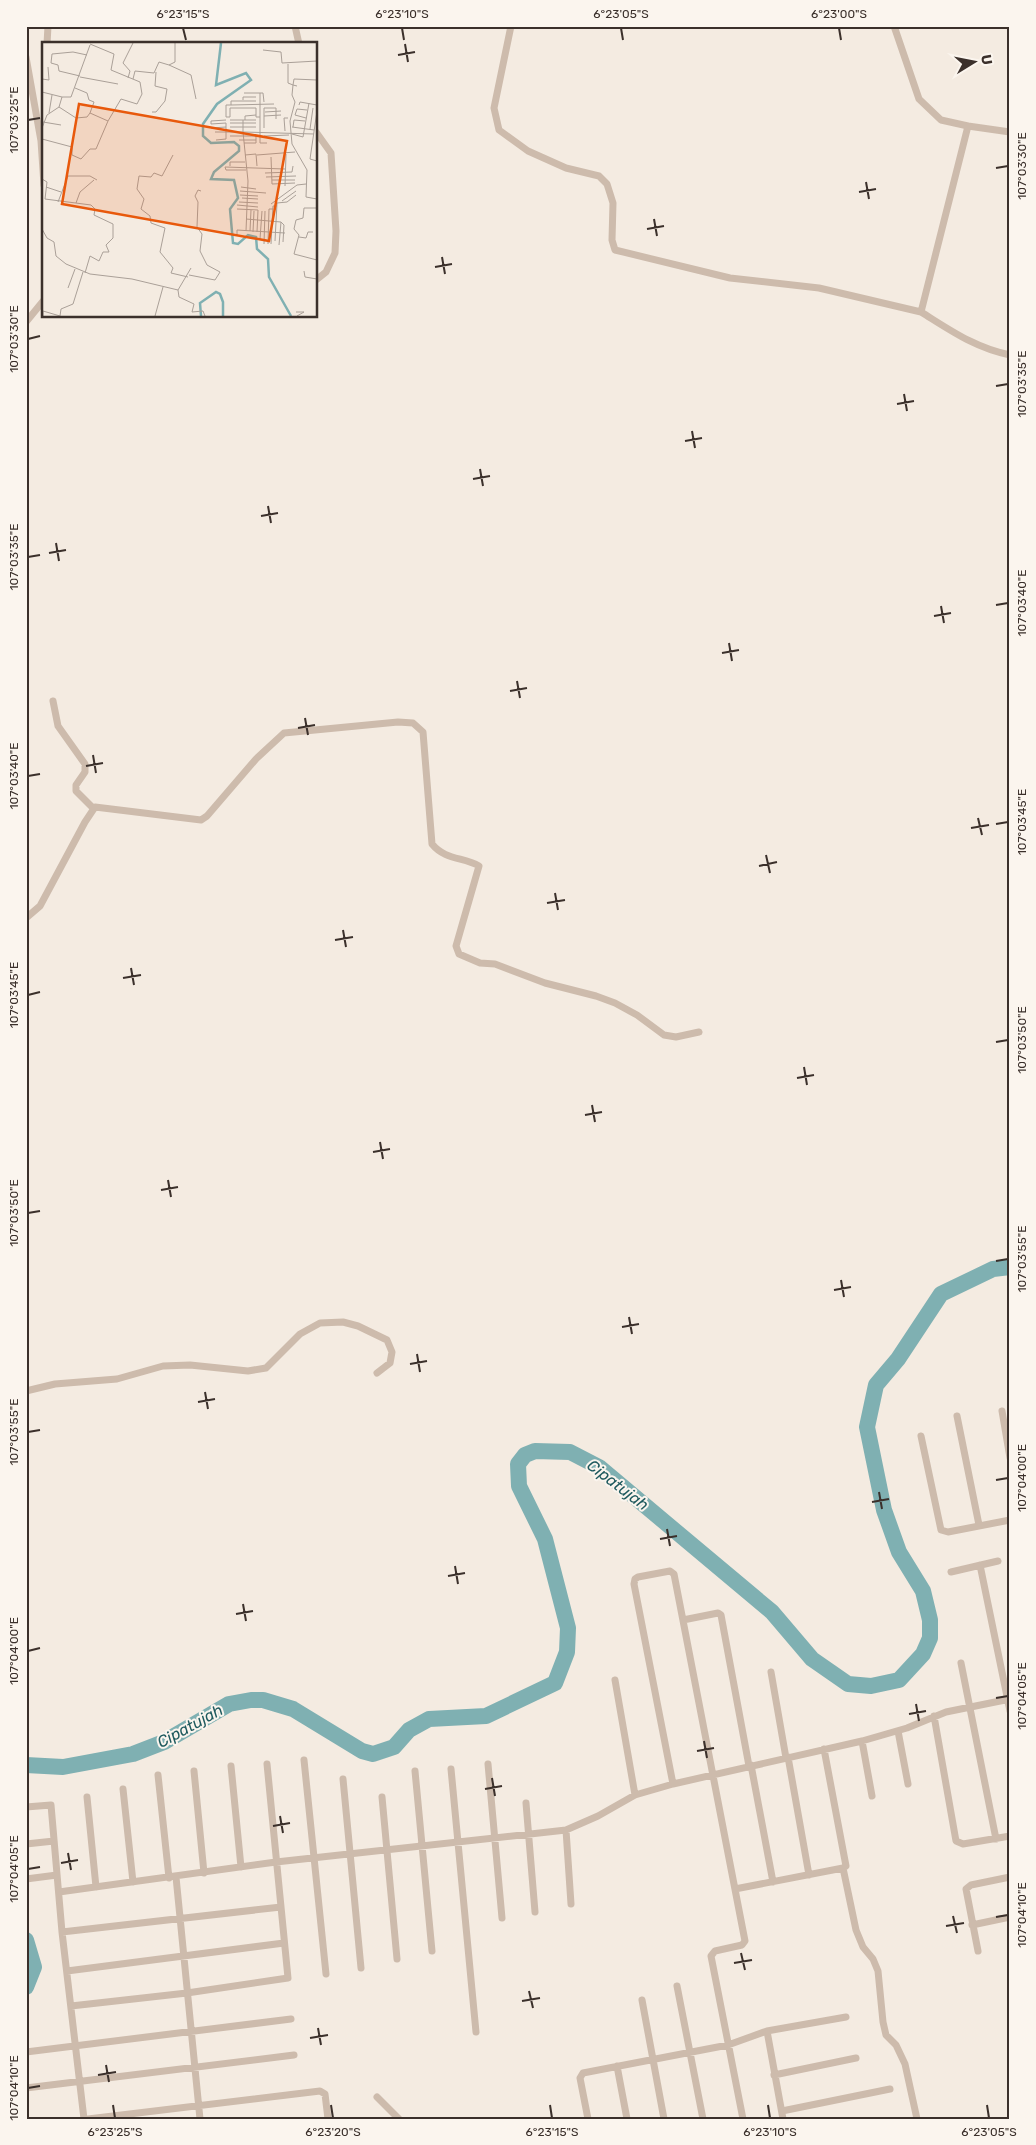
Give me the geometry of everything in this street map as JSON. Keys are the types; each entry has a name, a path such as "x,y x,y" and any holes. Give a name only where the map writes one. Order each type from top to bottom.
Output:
{"street":[{"path":"47,42 48,26"},
{"path":"295,26 299,42"},
{"path":"512,26 494,108 499,130 528,151 566,168 599,176 607,184 613,203 612,240 615,250 730,278 819,288 920,312 965,340 981,347 1010,355"},
{"path":"894,26 919,99 941,120 1010,132"},
{"path":"26,57 42,141"},
{"path":"920,312 968,126"},
{"path":"318,135 331,153 336,232 335,253 326,272 318,278"},
{"path":"26,322 42,302"},
{"path":"53,701 58,726 85,764 85,772 76,785 76,791 93,808"},
{"path":"26,918 40,906 93,808 101,806 201,820 208,816 256,759 284,732 330,730 384,723 413,723 423,732 432,844 438,852 447,857 479,866 456,946 459,954 480,963 495,964 545,983 615,1003 637,1015 664,1035 676,1036 699,1032"},
{"path":"26,1391 54,1384 117,1379 163,1366 190,1365 248,1371 266,1368 300,1334 320,1323 343,1322 358,1326 387,1340 392,1352 390,1363 377,1373"},
{"path":"1002,1412 1010,1458"},
{"path":"957,1416 979,1525"},
{"path":"921,1436 941,1530 948,1532 1010,1520"},
{"path":"951,1572 998,1561"},
{"path":"980,1565 1010,1711"},
{"path":"673,1784 634,1584 635,1579 640,1576 672,1572 683,1620 745,1942 742,1945 715,1951 711,1956 743,2119"},
{"path":"683,1620 718,1612 720,1614 774,1882"},
{"path":"961,1663 996,1838"},
{"path":"771,1672 809,1875"},
{"path":"615,1680 635,1795"},
{"path":"59,1892 276,1862 566,1830 598,1816 635,1795 750,1765 862,1741 898,1731 934,1716 969,1706 1009,1699"},
{"path":"934,1716 956,1841 963,1844 1010,1836"},
{"path":"898,1731 908,1784"},
{"path":"862,1741 872,1796"},
{"path":"824,1749 846,1864 843,1868 856,1930 863,1947 874,1959 878,1971 886,2035 896,2045 905,2064 917,2119"},
{"path":"304,1760 326,1974"},
{"path":"71,2006 287,1979 267,1764"},
{"path":"488,1764 502,1918"},
{"path":"231,1766 241,1867"},
{"path":"451,1768 476,2032"},
{"path":"194,1771 204,1873"},
{"path":"414,1772 432,1951"},
{"path":"158,1775 180,1918 200,2119"},
{"path":"343,1779 361,1968"},
{"path":"123,1789 134,1882"},
{"path":"86,1797 96,1887"},
{"path":"382,1797 397,1959"},
{"path":"526,1803 535,1912"},
{"path":"26,1807 51,1805 62,1932 84,2119"},
{"path":"566,1830 571,1904"},
{"path":"26,1844 54,1841"},
{"path":"735,1889 843,1868"},
{"path":"26,1879 57,1875"},
{"path":"978,1951 967,1900 967,1887 1010,1877"},
{"path":"62,1932 281,1908"},
{"path":"972,1925 1010,1917"},
{"path":"67,1971 284,1943"},
{"path":"677,1986 703,2119"},
{"path":"642,2000 664,2119"},
{"path":"588,2119 581,2075 617,2066 728,2045 767,2031 846,2017"},
{"path":"26,2052 291,2019"},
{"path":"767,2031 782,2115 890,2090"},
{"path":"26,2088 294,2055"},
{"path":"774,2075 856,2058"},
{"path":"617,2066 627,2119"},
{"path":"88,2119 320,2091 325,2094 328,2119"},
{"path":"377,2097 399,2119"}],"waterway":[{"name":"Cipatujah","path":"26,1765 63,1767 133,1754 164,1742 229,1704 251,1700 263,1700 293,1709 362,1751 373,1754 394,1747 409,1730 429,1719 486,1716 555,1683 567,1652 568,1628 545,1539 519,1486 518,1464 525,1455 535,1451 570,1452 599,1467 772,1612 812,1659 848,1684 871,1686 899,1680 923,1654 930,1638 930,1620 923,1591 899,1552 884,1510 867,1427 876,1385 898,1359 941,1294 993,1269 1010,1267"},
{"name":"Cipatujah","path":"26,1940 34,1967 26,1987"}]}
